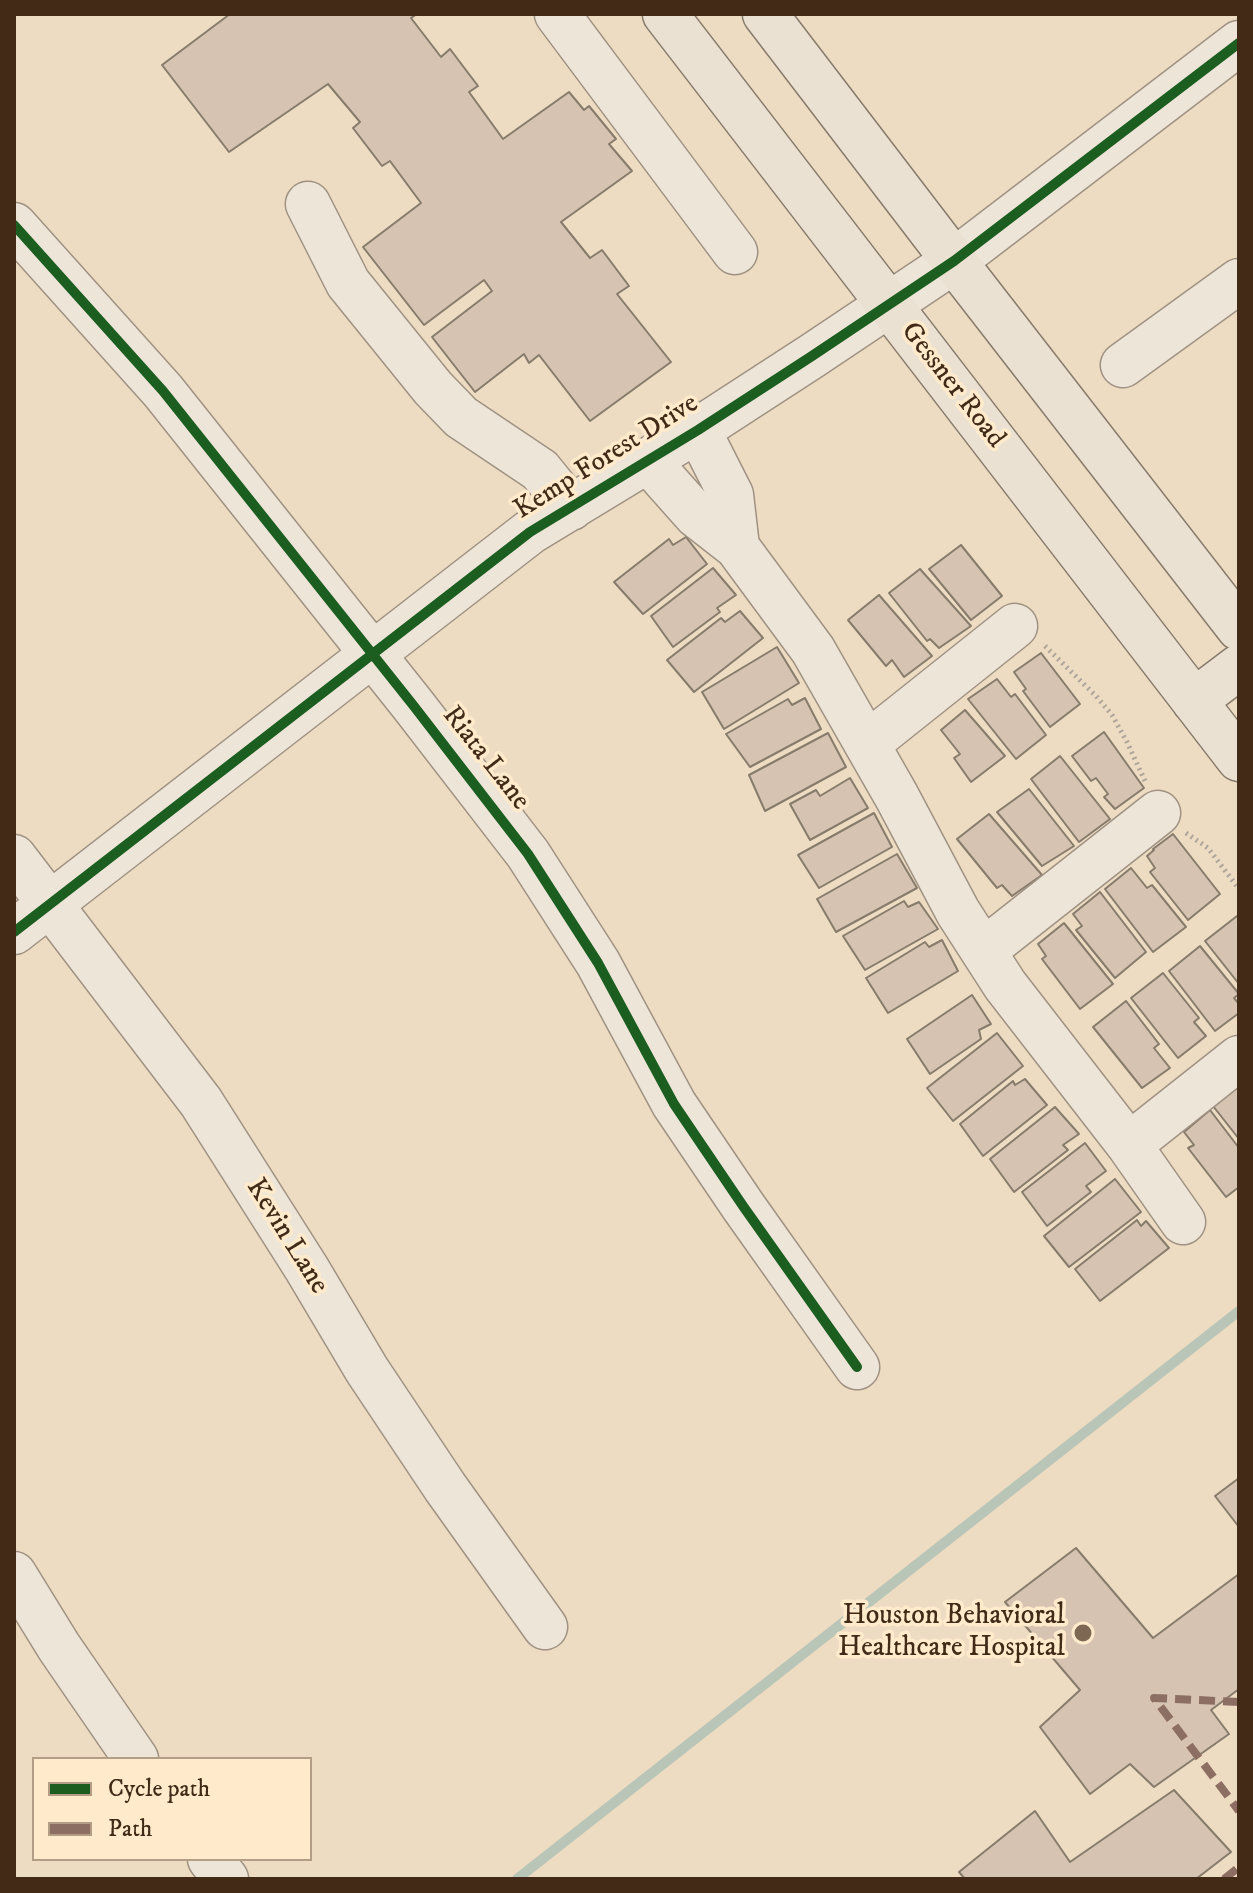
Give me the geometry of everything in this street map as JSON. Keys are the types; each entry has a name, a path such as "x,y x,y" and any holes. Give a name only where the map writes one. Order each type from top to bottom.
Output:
{"main road":[{"name":"Gessner Road","path":"665,14 1239,759"},
{"path":"765,14 1239,628"},
{"path":"1194,701 1239,667"}],"street":[{"path":"557,14 735,252"},
{"name":"Kemp Forest Drive","path":"14,932 530,532 698,430 954,261 1239,43"},
{"path":"308,204 348,283 433,388 461,417 540,470 571,508"},
{"name":"Riata Lane","path":"14,225 163,391 528,854 598,963 674,1104 857,1367"},
{"path":"1123,365 1239,281"},
{"path":"698,430 731,495 737,547"},
{"path":"648,461 696,515 737,547 813,650 958,912 983,951 1005,985 1129,1145 1183,1222"},
{"path":"867,744 1015,626"},
{"path":"983,951 1158,813"},
{"name":"Kevin Lane","path":"14,857 201,1102 367,1370 445,1487 545,1627"},
{"path":"1129,1145 1239,1058"},
{"path":"14,1574 59,1647 135,1757"},
{"path":"212,1861 226,1879"}],"path":[{"path":"1015,626 1035,636 1096,696 1112,715 1127,742 1158,813 1173,819 1192,838 1208,848 1239,889"}],"building":[{"path":"230,14 417,14 411,18 441,57 450,49 478,86 469,92 503,139 569,92 584,110 589,106 616,139 609,144 632,171 561,222 590,258 602,250 629,286 617,294 671,362 590,421 539,355 529,363 524,354 475,392 432,337 492,291 484,280 424,325 363,247 421,203 390,161 382,166 353,128 360,122 328,84 229,152 162,65"},
{"path":"686,537 707,564 643,614 614,582 669,539 673,545"},
{"path":"961,545 1002,596 971,620 929,569"},
{"path":"713,568 736,595 717,608 720,612 673,647 651,616"},
{"path":"920,569 971,626 939,648 930,639 927,641 889,593"},
{"path":"879,595 932,656 904,677 892,660 886,666 848,620"},
{"path":"740,611 763,638 694,692 667,660 721,618 725,622"},
{"path":"777,647 799,683 724,729 702,692"},
{"path":"1041,653 1080,704 1050,727 1023,691 1026,689 1014,672"},
{"path":"997,679 1011,697 1015,694 1046,735 1016,759 968,699"},
{"path":"805,698 821,729 750,767 726,734 788,699 792,705"},
{"path":"965,710 1005,756 971,782 954,758 960,754 941,730"},
{"path":"1104,732 1144,788 1115,809 1104,797 1108,794 1096,778 1091,781 1072,756"},
{"path":"828,733 846,767 765,811 749,775"},
{"path":"1060,756 1110,819 1079,842 1031,779"},
{"path":"850,778 868,808 810,840 790,804 816,790 820,796"},
{"path":"1029,789 1074,846 1042,866 997,812"},
{"path":"874,813 892,847 819,888 798,855"},
{"path":"989,814 1042,875 1012,896 1002,885 997,888 957,839"},
{"path":"1173,834 1220,894 1188,920 1150,872 1155,868 1147,856"},
{"path":"897,854 917,888 836,932 817,899"},
{"path":"1131,868 1147,888 1152,885 1186,927 1153,952 1105,889"},
{"path":"1100,892 1146,952 1115,978 1076,930 1082,926 1073,914"},
{"path":"904,901 908,907 919,902 938,929 865,970 843,936"},
{"path":"1237,916 1239,919 1239,984 1205,941"},
{"path":"1064,923 1113,984 1080,1009 1042,959 1046,956 1038,944"},
{"path":"942,940 958,971 888,1013 866,978 925,942 929,947"},
{"path":"1200,946 1239,994 1234,998 1239,1004 1239,1013 1215,1031 1169,971"},
{"path":"1163,973 1199,1018 1194,1022 1206,1036 1178,1058 1131,998"},
{"path":"972,995 991,1024 979,1030 981,1039 930,1074 907,1039"},
{"path":"1126,1001 1159,1044 1154,1048 1170,1068 1142,1088 1093,1027"},
{"path":"997,1033 1023,1066 953,1121 927,1088"},
{"path":"1025,1079 1047,1105 983,1156 960,1124 1013,1081 1015,1085"},
{"path":"1239,1085 1239,1139 1213,1106"},
{"path":"1055,1107 1079,1134 1063,1145 1068,1150 1014,1192 990,1159"},
{"path":"1210,1110 1239,1148 1239,1187 1226,1197 1188,1148 1194,1145 1184,1132"},
{"path":"1085,1143 1106,1171 1086,1186 1091,1192 1047,1226 1022,1192"},
{"path":"1115,1179 1141,1212 1069,1267 1044,1236"},
{"path":"1137,1220 1141,1226 1146,1221 1169,1248 1100,1301 1075,1269"},
{"path":"1239,1478 1239,1527 1215,1496"},
{"path":"1076,1548 1153,1638 1239,1574 1239,1689 1211,1710 1229,1734 1154,1787 1130,1764 1090,1794 1040,1727 1080,1690 1005,1602"},
{"path":"1174,1790 1231,1852 1196,1879 965,1879 959,1872 1035,1811 1070,1862"}],"waterway":[{"path":"517,1879 1239,1311"}],"marked path":[{"path":"1239,1702 1154,1698 1239,1811"},
{"path":"1224,1879 1239,1867"}],"cycle path":[{"path":"14,932 530,532 698,430 954,261 1239,43"},
{"path":"14,225 163,391 528,854 598,963 674,1104 857,1367"}],"place":[{"name":"Houston Behavioral Healthcare Hospital","path":"1083,1633"}]}
